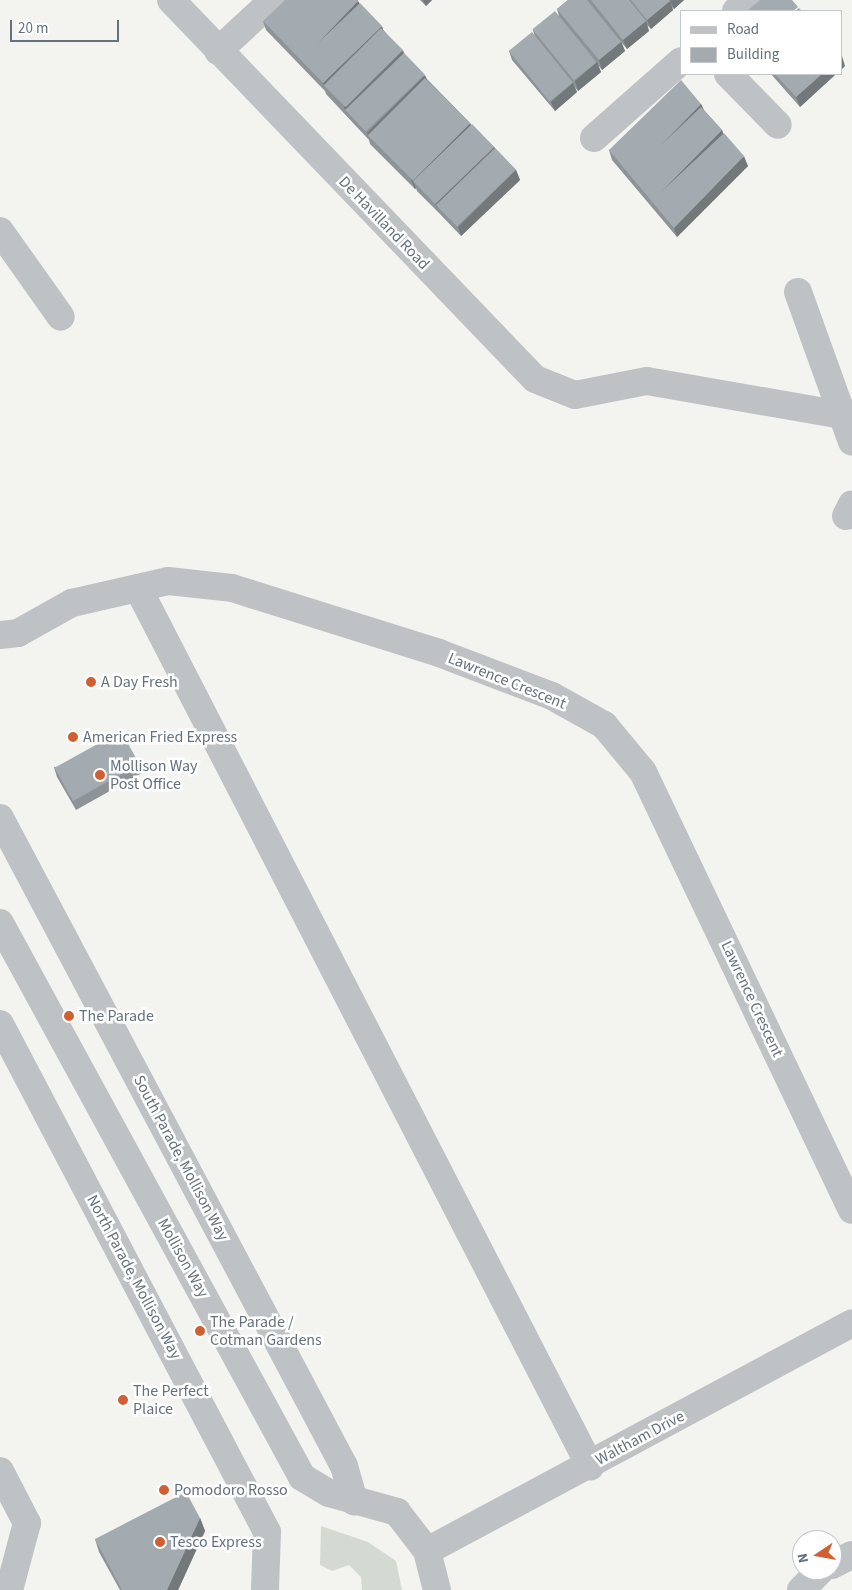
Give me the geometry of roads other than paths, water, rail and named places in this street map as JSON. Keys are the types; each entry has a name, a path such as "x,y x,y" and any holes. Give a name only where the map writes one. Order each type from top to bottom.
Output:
{"street":[{"name":"De Havilland Road","path":"171,0 218,52 535,379 576,394 647,381 842,415"},
{"path":"218,52 272,0"},
{"path":"737,10 749,0"},
{"path":"594,138 680,62"},
{"path":"729,75 778,125"},
{"path":"0,231 61,316"},
{"path":"798,292 852,442"},
{"name":"Lawrence Crescent","path":"0,635 18,633 72,603 168,581 232,588 439,653 552,696 604,725 643,772 852,1210"},
{"path":"138,588 590,1466"},
{"name":"South Parade, Mollison Way","path":"0,818 344,1466 354,1502"},
{"name":"Mollison Way","path":"0,923 302,1476 329,1493 354,1502 397,1512 427,1551 437,1590"},
{"name":"North Parade, Mollison Way","path":"0,1024 267,1532 265,1590"},
{"name":"Waltham Drive","path":"427,1551 590,1466 852,1323"},
{"path":"0,1471 27,1523 9,1590"},
{"path":"801,1590 811,1580"}],"place":[{"name":"A Day Fresh","path":"91,682"},
{"name":"American Fried Express","path":"73,737"},
{"name":"Mollison Way Post Office","path":"100,775"},
{"name":"The Parade","path":"69,1016"},
{"name":"The Parade / Cotman Gardens","path":"200,1331"},
{"name":"The Perfect Plaice","path":"123,1400"},
{"name":"Pomodoro Rosso","path":"164,1490"},
{"name":"Tesco Express","path":"160,1542"}]}
